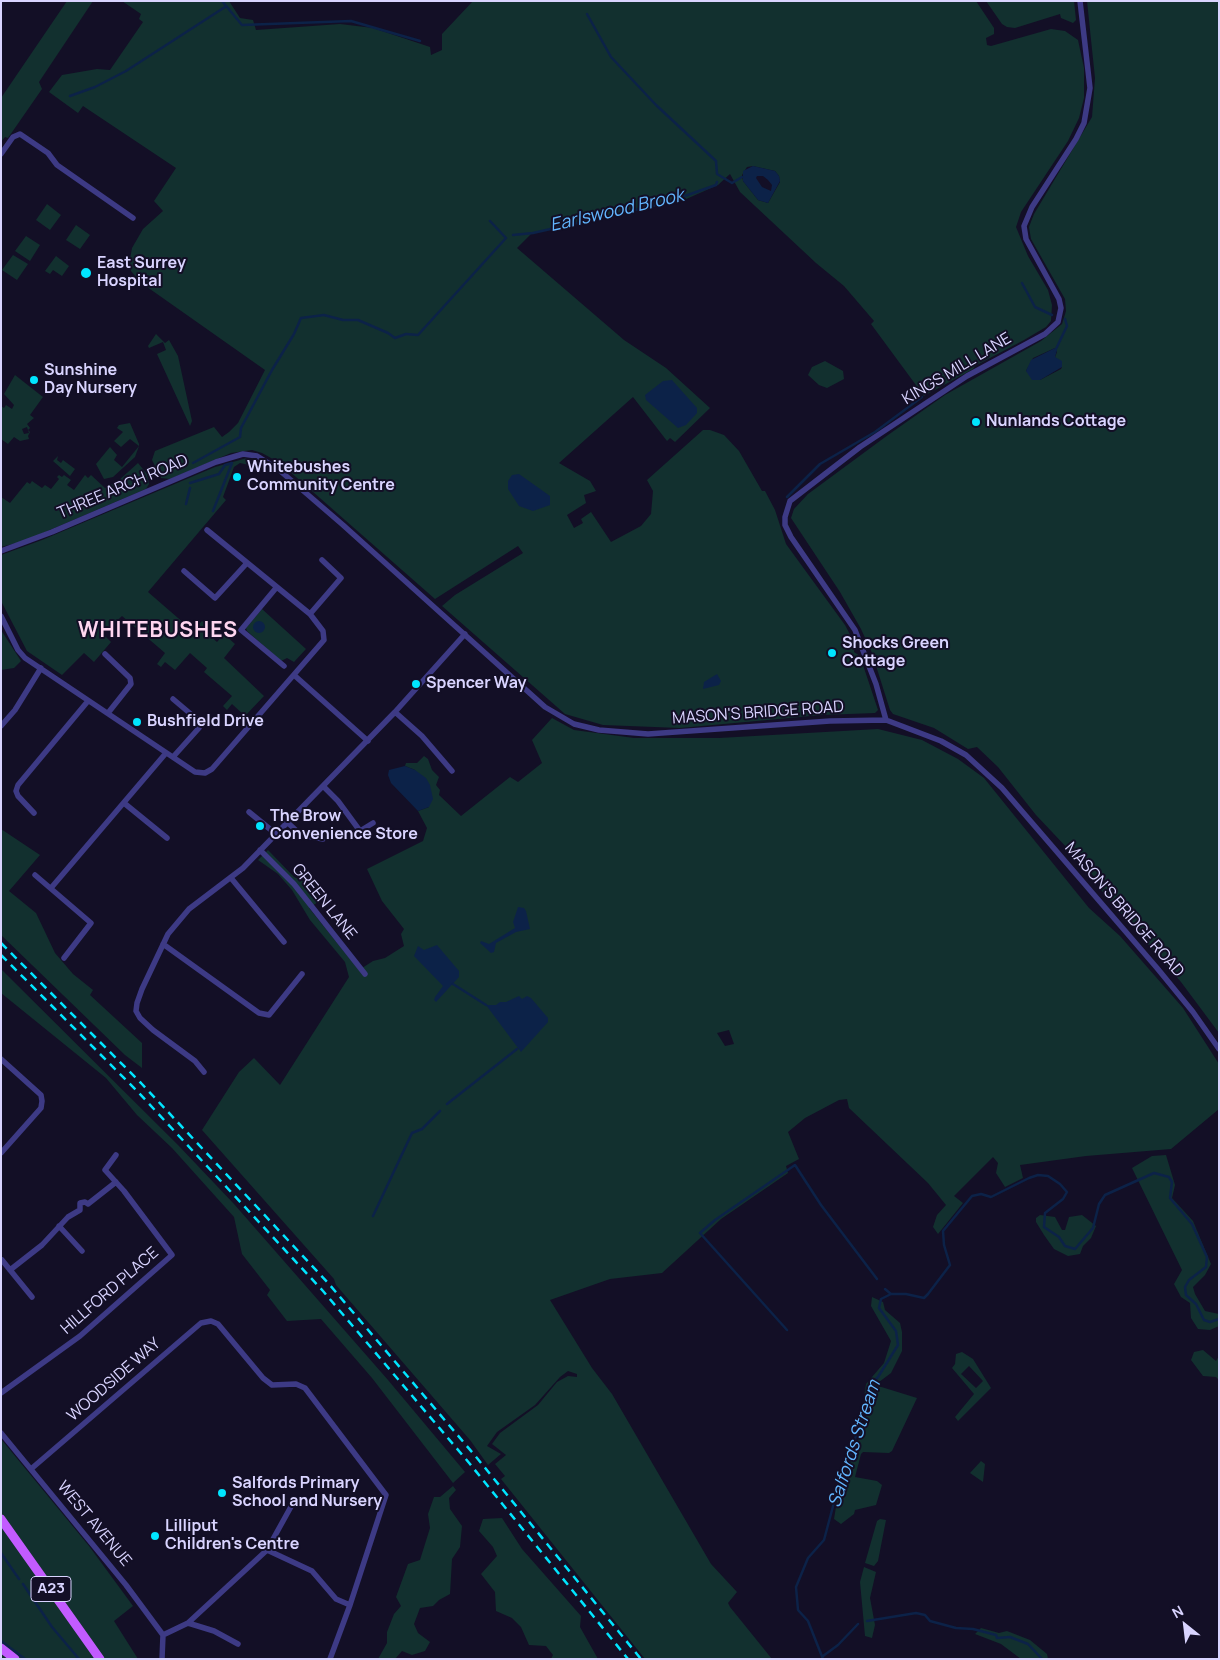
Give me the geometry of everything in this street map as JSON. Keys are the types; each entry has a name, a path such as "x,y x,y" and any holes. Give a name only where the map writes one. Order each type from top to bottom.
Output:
{"main road":[{"name":"A23","path":"1,1519 100,1659"},
{"path":"1,1648 15,1659"}],"street":[{"name":"KINGS MILL LANE","path":"886,720 876,684 854,630 791,537 785,524 785,517 790,500 860,447 967,376 1044,334 1058,322 1061,308 1059,299 1029,245 1024,226 1032,207 1076,139 1084,123 1090,88 1080,1"},
{"path":"1,154 15,135 20,134 48,153 59,166 133,218"},
{"name":"THREE ARCH ROAD","path":"1,551 52,532 216,462 243,454 257,456"},
{"name":"MASON'S BRIDGE ROAD","path":"257,456 278,469 466,634 550,711 574,724 599,730 648,734 679,734 827,722 886,720 941,740 966,756 996,782 1157,968 1193,1012 1219,1049"},
{"path":"1,616 18,650 41,668 195,772 204,773 212,769 324,640 323,631 310,614 206,530"},
{"path":"310,614 341,578 322,560"},
{"path":"184,571 215,598 247,563"},
{"path":"276,588 241,630 284,666"},
{"path":"204,1072 195,1061 153,1030 140,1018 136,1011 137,1002 163,944 178,920 189,909 231,878 260,850 368,741 466,634"},
{"path":"104,654 130,678 131,684 108,713"},
{"path":"1,726 15,710 41,668"},
{"path":"294,674 368,741"},
{"path":"173,698 199,721 199,728 173,757"},
{"path":"34,812 18,796 16,791 18,785 88,701"},
{"path":"395,712 422,736 452,771"},
{"path":"51,888 166,753"},
{"path":"322,786 338,801 360,831 373,823"},
{"path":"124,804 167,838"},
{"path":"249,812 276,834"},
{"path":"288,822 301,835 323,839"},
{"name":"GREEN LANE","path":"260,850 294,884 364,974"},
{"path":"35,874 91,923 64,958"},
{"path":"231,878 284,942"},
{"path":"163,944 259,1013 269,1015 302,974"},
{"path":"1,1058 41,1095 42,1101 41,1108 1,1152"},
{"path":"100,1175 116,1156"},
{"name":"HILLFORD PLACE","path":"1,1393 80,1336 172,1255 144,1217 105,1170"},
{"path":"10,1270 42,1246 59,1226 80,1210 81,1202 88,1204 103,1195 116,1182"},
{"path":"59,1226 82,1251"},
{"path":"2,1260 32,1297"},
{"name":"WOODSIDE WAY","path":"31,1469 201,1323 211,1321 218,1324 263,1378 272,1385 296,1384 305,1388 386,1495 350,1605"},
{"name":"WEST AVENUE","path":"1,1433 126,1585 163,1635"},
{"path":"162,1659 163,1635 188,1623 267,1550 293,1503"},
{"path":"267,1550 312,1571 336,1599 350,1605 330,1659"},
{"path":"188,1623 214,1630 238,1644"}],"green space":[{"path":"67,1 93,1 39,82 42,89 8,138 5,137 1,142 1,98"},
{"path":"122,1 229,1 240,18 253,20 256,30 340,24 373,28 430,47 431,55 442,50 442,34 473,1 976,1 994,28 994,34 986,38 987,45 991,46 1051,29 1065,31 1078,40 1084,68 1084,98 1079,118 1068,141 1021,212 1016,227 1028,256 1048,290 1052,305 1051,321 1046,327 1024,340 924,396 871,324 874,321 844,286 816,263 740,192 730,174 718,185 684,200 531,234 517,248 624,340 666,368 710,408 675,442 670,438 667,441 633,397 559,463 590,481 596,491 584,495 586,503 567,515 574,528 583,523 581,519 591,512 611,542 641,526 651,514 653,491 647,480 703,430 710,430 724,435 739,451 762,491 765,491 775,510 786,544 845,625 855,644 854,652 860,656 878,710 875,713 822,715 680,728 603,725 565,714 442,606 455,595 523,553 518,546 435,599 280,463 262,453 252,450 231,453 170,479 161,478 152,460 155,451 214,427 222,437 229,432 238,423 265,370 140,282 131,271 130,259 132,248 143,229 163,211 154,201 176,168 83,106 78,113 49,92 62,75 97,69 110,70 143,22 139,19 141,14","holes":["753,166 775,171 779,176 780,182 768,203 758,200 743,181 742,175 747,167"]},
{"path":"986,1 1074,1 1076,20 1073,23 1061,18 1060,14 1015,28 1007,27 1002,24"},
{"path":"1087,1 1219,1 1219,1033 1181,982 1100,889 1103,886 1036,815 998,767 977,747 968,749 934,728 893,714 890,710 872,653 861,629 840,592 791,518 794,509 808,494 888,435 945,395 1041,341 1062,324 1066,311 1065,299 1031,239 1029,227 1034,214 1092,117 1095,78","holes":["1055,348 1057,352 1055,357 1062,367 1061,369 1040,380 1026,371 1033,358"]},
{"path":"47,204 61,215 50,230 36,220"},
{"path":"76,225 90,235 80,249 66,240"},
{"path":"26,236 40,245 30,261 15,251"},
{"path":"13,255 28,264 17,280 2,270"},
{"path":"56,256 69,266 62,276 53,270 50,274 45,271"},
{"path":"156,334 165,343 169,340 178,356 192,421 190,426 157,354 166,350 163,342 149,348 148,346"},
{"path":"825,361 843,371 844,379 827,388 819,385 808,375 812,367"},
{"path":"15,375 43,397 30,415 34,418 27,424 30,428 28,430 30,432 29,439 20,441 14,437 8,444 1,439 1,406 4,408 6,405 12,409 14,405 4,394","holes":["27,427 29,433 24,434 22,429"]},
{"path":"130,423 139,446 130,439 121,447 114,441 123,432 117,428 119,425"},
{"path":"139,446 135,457 113,477 104,479 96,464 110,447 117,455 114,460 122,467"},
{"path":"58,456 57,460 61,463 63,460 75,469 70,476 53,461"},
{"path":"247,458 249,465 240,463 234,467 223,497 226,500 148,592 193,631 202,621 206,624 202,629 217,642 224,634 235,644 224,658 264,696 245,716 232,704 227,710 223,706 232,696 204,672 207,668 190,653 175,670 165,662 161,667 157,664 165,653 122,616 103,634 111,642 94,662 84,653 62,675 27,651 1,601 1,555 42,540 215,467"},
{"path":"138,463 147,474 149,484 146,489 24,541 1,547 1,497 10,503 27,482 30,484 32,481 42,488 45,485 51,489 59,479 57,477 59,475 62,477 64,475 71,480 67,485 74,490 85,475 88,478 91,475 105,488 118,481"},
{"path":"262,609 306,649 294,662 287,658 281,661 247,631 246,628"},
{"path":"1,630 21,661 14,668 1,670"},
{"path":"552,718 574,730 634,738 719,738 878,729 922,740 958,759 984,778 1089,908 1120,936 1183,1008 1219,1064 1219,1109 1171,1149 1086,1156 1020,1165 1023,1178 1005,1187 996,1173 998,1163 993,1157 954,1196 963,1203 938,1234 933,1227 937,1215 946,1205 928,1183 849,1108 847,1099 839,1100 805,1118 788,1132 799,1159 786,1166 788,1173 721,1219 662,1273 610,1279 550,1300 592,1368 612,1394 711,1564 737,1592 728,1603 730,1607 772,1659 645,1659 501,1479 505,1476 495,1464 506,1455 492,1444 500,1433 538,1405 557,1382 568,1376 577,1377 577,1374 568,1371 560,1377 535,1405 497,1432 487,1446 501,1454 488,1465 470,1440 336,1285 334,1279 202,1130 239,1072 254,1058 280,1085 349,977 345,962 310,920 292,890 278,874 258,860 268,850 294,877 307,883 317,895 318,902 309,908 359,970 373,961 385,958 404,946 401,934 404,929 382,901 367,869 423,841 427,828 418,811 429,807 415,770 405,766 406,763 417,763 424,756 428,759 432,770 439,777 436,785 440,790 439,795 461,816 510,777 518,782 542,763 532,740","holes":["729,1030 734,1044 725,1046 717,1033"]},
{"path":"1,829 40,855 9,891 36,913 55,953 73,974 93,990 90,995 142,1043 142,1068 125,1055 1,935"},
{"path":"1,969 178,1145 234,1204 388,1380 465,1472 453,1483 372,1378 321,1319 287,1321 267,1295 270,1290 242,1254 234,1217 172,1148 137,1115 106,1078 1,993"},
{"path":"1166,1155 1175,1185 1172,1198 1193,1221 1211,1264 1205,1275 1193,1287 1205,1311 1219,1314 1219,1326 1210,1330 1198,1329 1191,1318 1190,1303 1181,1297 1174,1284 1182,1270 1132,1168 1152,1156"},
{"path":"1040,1215 1055,1217 1062,1230 1065,1230 1069,1217 1082,1215 1096,1226 1091,1238 1083,1246 1080,1254 1068,1256 1054,1249 1044,1235 1036,1222 1036,1218"},
{"path":"872,1297 883,1302 885,1310 900,1323 902,1332 902,1351 891,1373 875,1385 917,1398 892,1451 889,1453 863,1452 861,1454 855,1477 877,1481 882,1485 876,1505 855,1510 854,1514 841,1524 834,1519 837,1501 869,1407 869,1403 864,1398 866,1384 884,1363 891,1341 871,1306"},
{"path":"1203,1350 1216,1361 1219,1356 1219,1380 1216,1377 1203,1376 1191,1360 1194,1352"},
{"path":"962,1352 973,1359 991,1388 958,1421 955,1417 974,1394 952,1368 955,1364 956,1354","holes":["969,1366 983,1381 976,1388 961,1374"]},
{"path":"1,1439 89,1546 133,1606 114,1621 138,1659 1,1659"},
{"path":"981,1461 985,1464 983,1482 970,1473"},
{"path":"453,1486 456,1490 449,1498 450,1509 462,1526 460,1547 452,1559 450,1594 433,1606 420,1608 414,1624 418,1633 430,1642 425,1651 412,1655 402,1651 395,1659 378,1659 387,1643 387,1632 394,1614 401,1606 396,1597 408,1564 420,1560 430,1528 428,1514 434,1497 440,1497"},
{"path":"502,1518 522,1549 581,1616 580,1627 598,1659 551,1659 553,1655 546,1646 529,1645 521,1627 512,1618 496,1611 495,1592 481,1574 497,1556 493,1547 479,1531 483,1519"},
{"path":"880,1519 886,1520 878,1561 874,1566 865,1563 877,1521"},
{"path":"864,1567 876,1572 870,1598 875,1625 872,1638 865,1636 860,1582"},
{"path":"981,1628 999,1633 1007,1631 1030,1640 1047,1654 1048,1659 1021,1659 1001,1644 975,1634"}],"water":[{"path":"753,166 775,171 779,176 780,181 768,203 758,200 743,181 743,171","holes":["757,176 763,176 772,185 771,191 762,187 756,178"]},
{"path":"1055,348 1057,350 1055,357 1062,361 1062,367 1040,380 1032,380 1026,371 1031,360"},
{"path":"672,380 697,408 697,413 686,425 678,428 646,400 645,395 663,381"},
{"path":"519,474 550,496 550,505 533,511 519,506 508,489 508,481 512,475"},
{"path":"261,621 264,622 264,632 257,633 254,632 253,625 254,622"},
{"path":"717,674 721,681 719,685 703,689 704,682"},
{"path":"405,766 426,778 430,785 433,799 429,807 418,811 391,783 388,775 389,770"},
{"path":"518,907 524,908 526,911 530,929 516,932 496,943 494,952 491,953 480,943 481,941 489,944 515,928 513,922"},
{"path":"437,945 459,971 459,977 436,1002 434,1000 435,997 443,986 414,956 418,946 424,950"},
{"path":"519,996 522,999 527,996 531,998 548,1018 548,1022 521,1052 486,1005 496,1005"}],"waterway":[{"path":"222,1 242,25 351,21 420,41"},
{"path":"70,96 95,87 126,71 225,7"},
{"path":"587,14 611,57 656,105 716,161 717,174 732,183 742,177"},
{"name":"Earlswood Brook","path":"513,235 533,233 665,203 716,185 717,182"},
{"name":"Earlswood Brook","path":"193,463 240,437 241,428 294,334 301,318 324,315 343,320 358,320 395,338 406,334 418,335 506,238 490,221"},
{"path":"1022,283 1035,307 1052,315"},
{"path":"1055,351 1067,326 1065,319"},
{"path":"787,497 820,464 875,432 922,397"},
{"path":"190,483 219,474 225,465 232,463 213,511"},
{"name":"Earlswood Brook","path":"186,504 190,488"},
{"path":"453,984 486,1005"},
{"path":"447,1104 517,1049"},
{"path":"373,1216 412,1133 422,1129 440,1111"},
{"path":"787,1330 700,1233 715,1220 795,1165 821,1205 877,1279"},
{"name":"Salfords Stream","path":"823,1659 808,1621 798,1610 796,1587 808,1558 824,1540 840,1480 849,1460 871,1384 878,1377 898,1345 896,1331 879,1308 881,1299 891,1294 906,1294 924,1298 928,1294 950,1265 944,1245 943,1231 972,1196 981,1194 991,1197 1029,1178 1038,1175 1048,1176 1060,1184 1067,1192 1063,1199 1045,1213 1044,1227 1059,1237 1065,1246 1075,1249 1093,1228 1099,1204 1105,1195 1154,1173 1169,1177 1172,1182 1170,1198 1192,1224 1207,1257 1206,1267 1189,1280 1185,1287 1186,1295 1196,1304 1204,1320 1210,1322 1219,1319"},
{"name":"Salfords Stream","path":"885,1289 891,1294"},
{"path":"1,1553 19,1579"},
{"path":"23,1584 52,1627 79,1659"},
{"path":"867,1621 916,1613 925,1615 930,1621 956,1628 973,1629 996,1635 997,1638 1010,1637 1028,1644 1042,1659"},
{"path":"823,1656 838,1645 858,1624"},
{"path":"1,1641 25,1659"}],"railway":[{"path":"1,943 141,1083 329,1284 477,1458 641,1659"},
{"path":"1,955 139,1093 323,1291 470,1464 628,1659"}],"place":[{"name":"East Surrey Hospital","path":"86,273"},
{"name":"Sunshine Day Nursery","path":"34,380"},
{"name":"Nunlands Cottage","path":"976,422"},
{"name":"Whitebushes Community Centre","path":"237,477"},
{"name":"Shocks Green Cottage","path":"832,653"},
{"name":"Spencer Way","path":"416,684"},
{"name":"Bushfield Drive","path":"137,722"},
{"name":"The Brow Convenience Store","path":"260,826"},
{"name":"Salfords Primary School and Nursery","path":"222,1493"},
{"name":"Lilliput Children's Centre","path":"155,1536"}],"district":[{"name":"WHITEBUSHES","path":"158,631"}]}
